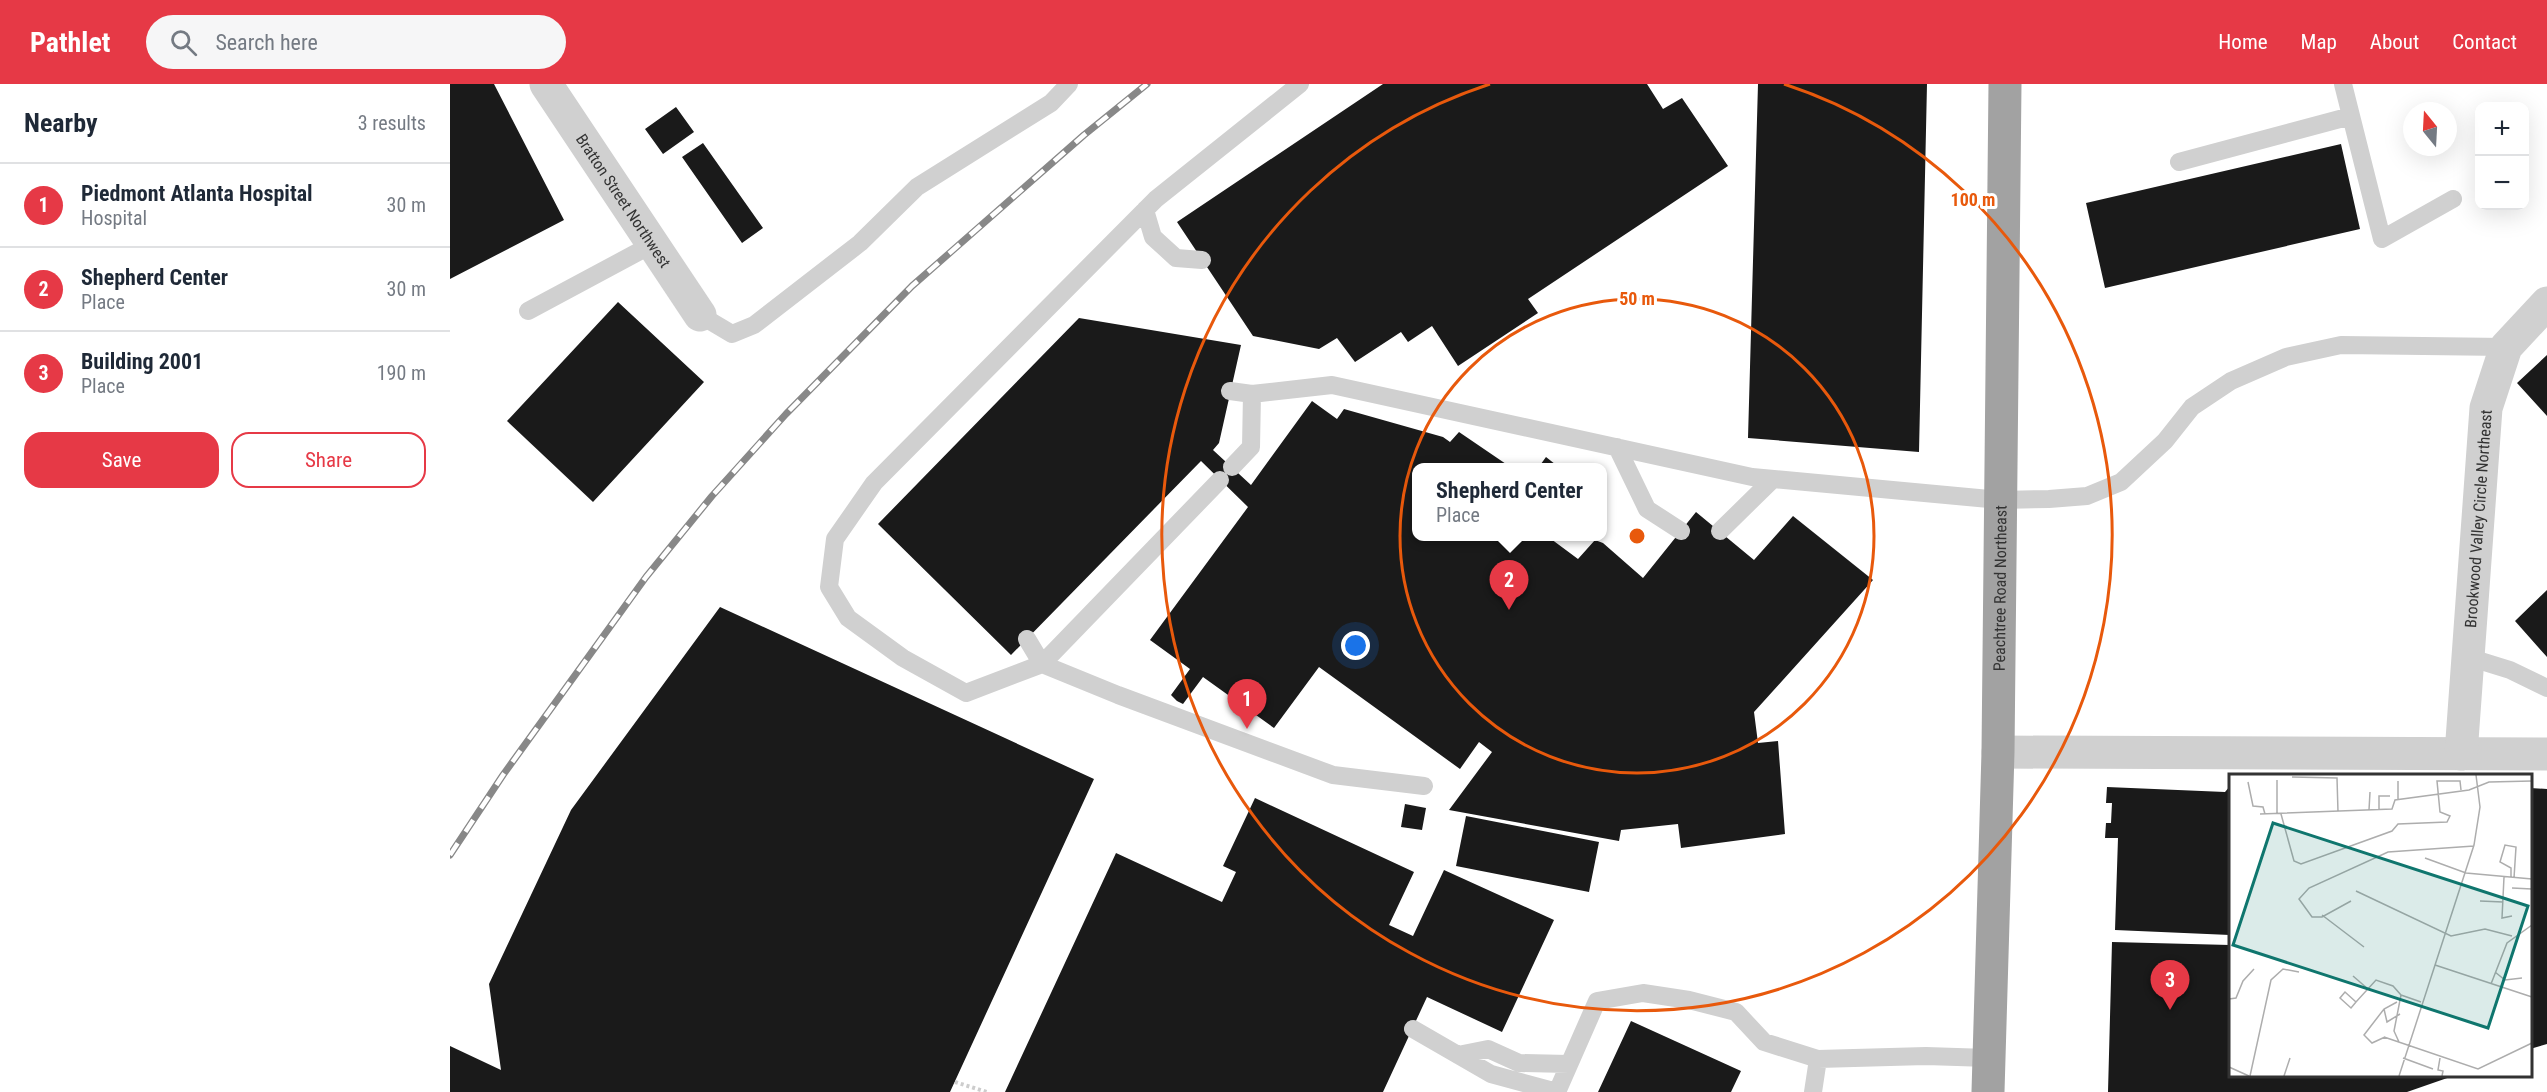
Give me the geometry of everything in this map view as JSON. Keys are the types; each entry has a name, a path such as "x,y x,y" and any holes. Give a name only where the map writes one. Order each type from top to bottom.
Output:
{"highway":[{"name":"Peachtree Road Northeast","path":"1988,1092 1998,752 2005,84"}],"street":[{"name":"Bratton Street Northwest","path":"546,84 700,315"},
{"name":"Brookwood Valley Circle Northeast","path":"2461,754 2486,408 2506,347 2547,303"},
{"path":"1998,752 2547,754"}],"lane":[{"path":"700,315 732,334 754,325 860,243 917,187 1051,103 1069,84"},
{"path":"1252,394 1251,447 1042,664 966,693 903,658 848,618 829,587 835,539 874,483 1146,210 1300,84"},
{"path":"2343,84 2382,239 2453,199"},
{"path":"2179,162 2351,116"},
{"path":"1146,210 1153,237 1176,258 1202,260"},
{"path":"528,311 653,244"},
{"path":"1230,392 1252,394 1332,386 1752,477 2000,500 2087,496 2121,482 2165,441 2192,407 2231,381 2286,357 2342,345 2506,347"},
{"path":"1617,447 1647,509 1681,531"},
{"path":"1720,531 1773,479"},
{"path":"1027,639 1042,664 1118,695 1333,775 1424,786"},
{"path":"2468,657 2510,670 2547,688"},
{"path":"1413,1029 1491,1074 1557,1092 1597,1001 1643,993 1689,1000 1736,1012 1764,1042 1818,1059 1926,1056 1988,1058"},
{"path":"1458,1055 1488,1049 1519,1063 1569,1064"},
{"path":"1813,1092 1818,1059"}],"path":[{"path":"955,1082 987,1092"}],"building":[{"path":"450,84 494,84 564,220 450,279"},
{"path":"1383,84 1647,84 1663,109 1682,98 1728,166 1528,299 1538,313 1458,366 1432,326 1408,342 1401,332 1355,362 1337,338 1319,349 1253,336 1177,222"},
{"path":"1758,84 1927,84 1919,452 1748,438"},
{"path":"676,107 694,132 663,154 645,129"},
{"path":"703,143 763,228 742,243 682,157"},
{"path":"2341,144 2360,229 2105,288 2086,203"},
{"path":"618,302 704,382 593,502 507,421"},
{"path":"1079,318 1241,345 1219,443 1213,450 1251,485 1312,401 1337,419 1344,409 1443,437 1450,442 1459,432 1505,463 1412,463 1412,541 1554,541 1578,559 1594,541 1598,541 1603,543 1643,578 1696,512 1754,560 1793,516 1873,580 1754,712 1758,743 1778,741 1785,834 1681,848 1678,824 1621,830 1619,841 1449,810 1492,752 1479,742 1460,769 1319,667 1274,728 1203,677 1183,704 1177,701 1171,695 1190,669 1150,640 1248,507 1201,461 1011,655 878,524"},
{"path":"2547,355 2547,416 2517,383"},
{"path":"1546,457 1554,463 1542,463"},
{"path":"2547,590 2547,657 2515,621"},
{"path":"720,607 1094,779 950,1092 450,1092 450,1046 501,1070 489,984 571,810"},
{"path":"2107,787 2225,792 2229,787 2229,935 2115,930 2118,838 2105,838 2106,823 2111,823 2112,803 2106,803"},
{"path":"2532,788 2547,789 2547,1044 2532,1048"},
{"path":"1255,798 1414,872 1389,925 1413,936 1444,870 1554,920 1502,1032 1427,997 1383,1092 1005,1092 1116,853 1222,902 1236,872 1223,866"},
{"path":"1405,804 1426,808 1422,830 1401,827"},
{"path":"1466,816 1599,842 1589,892 1456,866"},
{"path":"2112,942 2229,945 2229,1077 2450,1077 2407,1092 2108,1092"},
{"path":"1631,1021 1741,1071 1731,1092 1598,1092"}],"railway":[{"path":"450,855 503,775 646,577 712,496 786,414 912,286 1084,135 1147,84"}],"place":[{"name":"Shepherd Center","path":"1509,610"},
{"name":"Piedmont Atlanta Hospital","path":"1247,729"},
{"name":"Building 2001","path":"2170,1010"}]}
